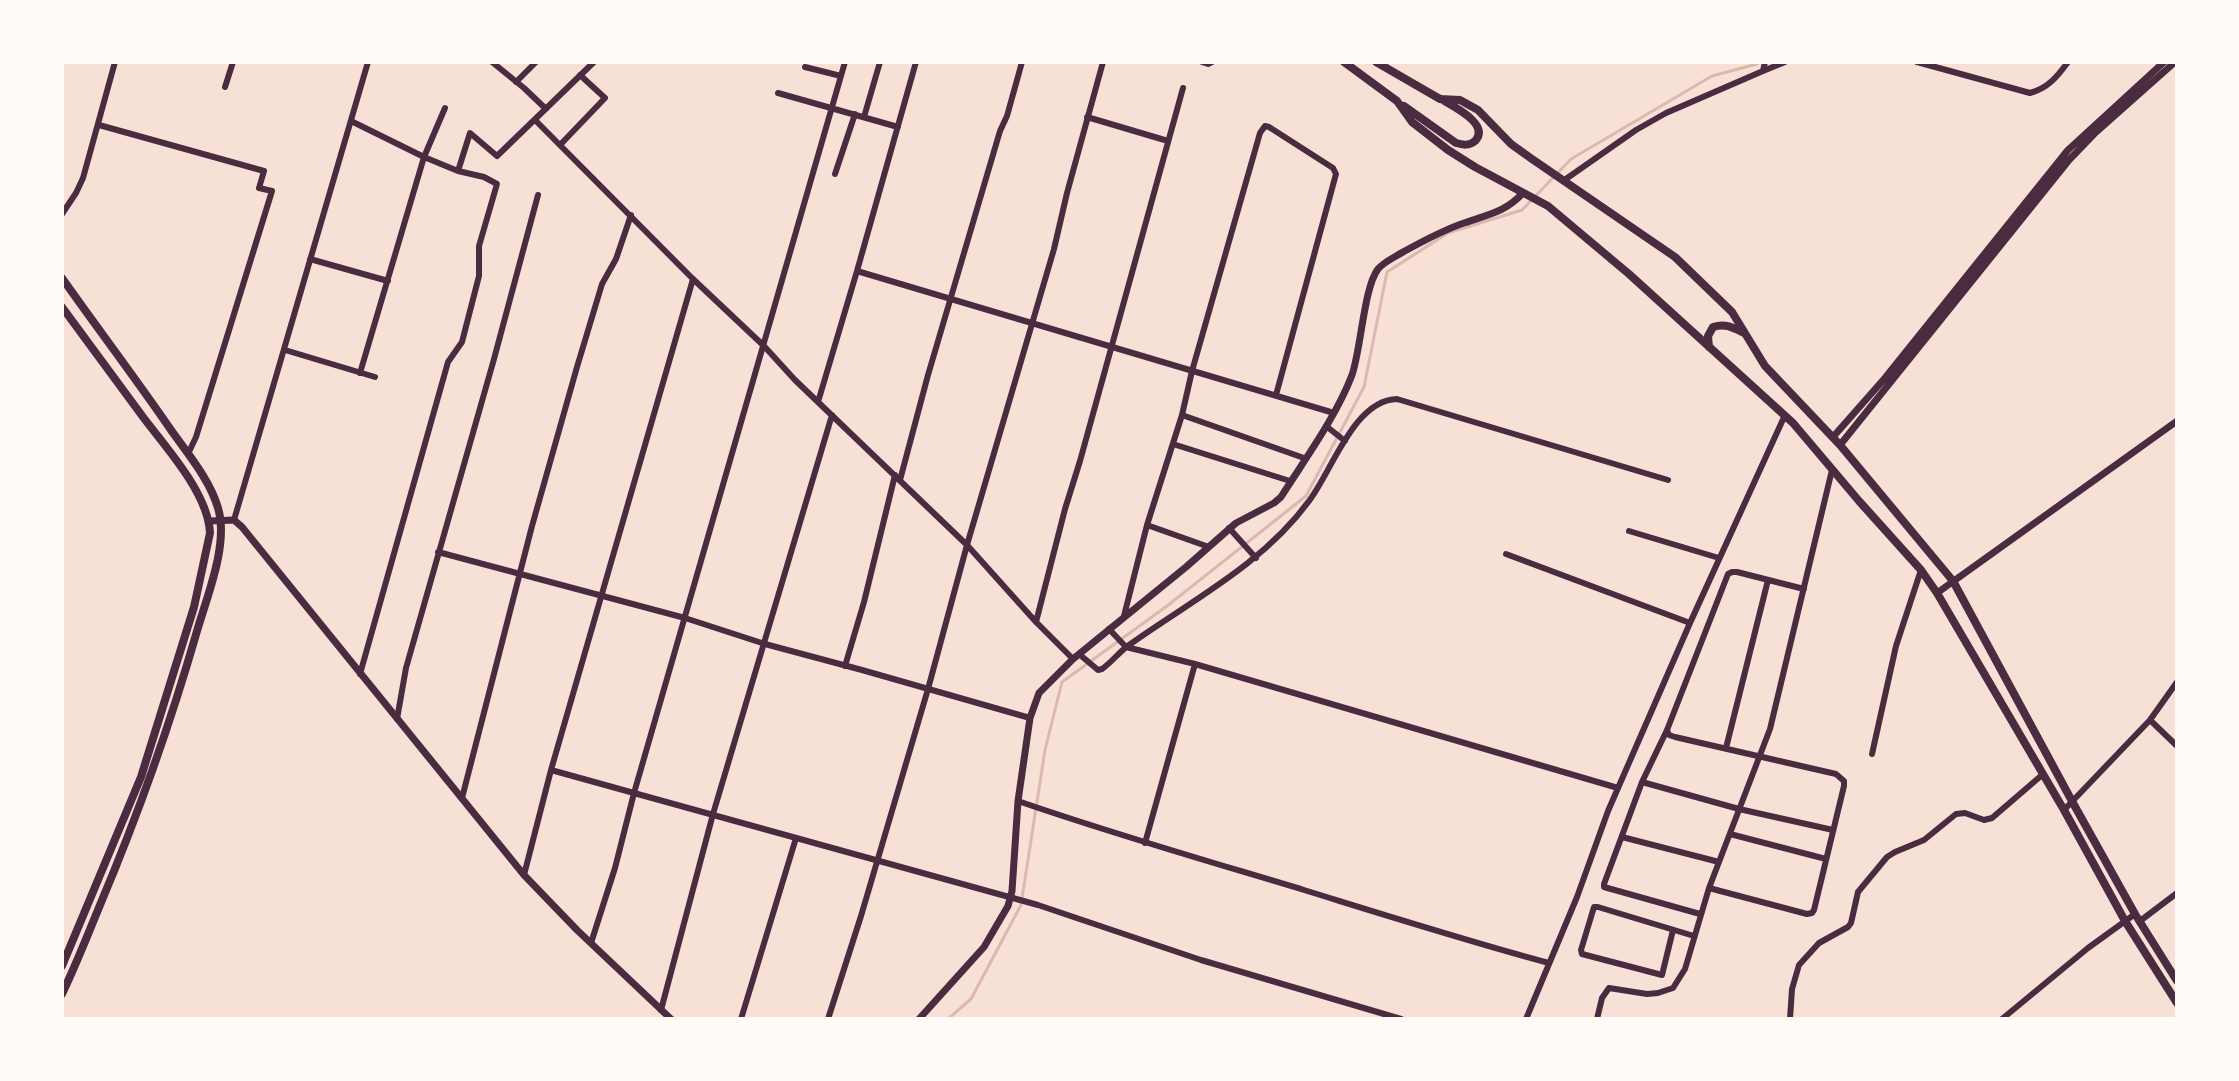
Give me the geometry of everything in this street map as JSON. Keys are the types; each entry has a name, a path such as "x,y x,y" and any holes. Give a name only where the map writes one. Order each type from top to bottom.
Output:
{"main road":[{"path":"1344,62 1456,143 1465,145 1474,142 1479,133 1478,126 1470,118 1376,62"},
{"path":"1440,99 1460,100 1478,110 1511,144 1675,257 1732,312 1765,366 1840,445 1953,581 2073,803 2177,981"},
{"path":"1397,101 1412,122 1448,150 1548,206 1629,274 1785,415 1921,570 2064,810 2125,921 2177,1003"},
{"path":"62,278 188,454 210,489 221,520 216,565 154,767 125,847 62,994"},
{"path":"62,307 184,472 210,521 210,543 194,607 155,735 141,777 62,966"},
{"path":"1709,348 1708,336 1713,327 1732,326 1746,335"}],"street":[{"path":"62,214 83,178 115,62"},
{"path":"225,87 233,62"},
{"path":"234,520 368,62"},
{"path":"492,62 546,109"},
{"path":"516,82 536,62"},
{"path":"458,171 470,133 497,156 594,62"},
{"path":"591,943 845,62"},
{"path":"864,117 880,62"},
{"path":"818,402 916,62"},
{"path":"845,666 897,478 1022,62"},
{"path":"828,1019 928,689 1054,249 1103,62"},
{"path":"1202,62 1212,62"},
{"path":"1763,71 1765,62"},
{"path":"1561,180 1666,113 1785,62"},
{"path":"1917,62 2030,93 2056,80 2068,62"},
{"path":"1833,437 1885,378 2068,150 2164,62"},
{"path":"1840,445 2069,160 2175,62"},
{"path":"805,67 841,76"},
{"path":"560,145 605,98 580,75"},
{"path":"1036,622 1183,88"},
{"path":"778,93 898,127"},
{"path":"360,373 424,157 445,108"},
{"path":"835,174 855,114"},
{"path":"1087,117 1168,141"},
{"path":"535,120 795,380 967,545 1036,622 1098,670 1124,645 1211,591 1284,530 1307,505 1343,440 1381,401 1397,399 1668,480"},
{"path":"351,121 424,157 496,182 497,188 479,246 479,276 462,342 448,362 360,674"},
{"path":"99,125 264,171 259,188 272,191 196,437 188,454"},
{"path":"1124,616 1147,525 1182,415 1260,133 1265,126 1333,168 1336,174 1276,395"},
{"path":"919,1019 984,947 1014,899 1018,801 1030,718 1039,693 1110,632 1124,616 1242,519 1281,497 1304,458 1329,428 1353,373 1370,286 1379,268 1423,241 1462,223 1507,208 1525,194"},
{"path":"397,719 406,668 538,195"},
{"path":"462,799 520,573 602,284 616,259 631,215"},
{"path":"310,259 388,281"},
{"path":"857,271 1334,413"},
{"path":"524,875 551,770 693,279"},
{"path":"285,350 375,377"},
{"path":"661,1010 713,814 832,415"},
{"path":"1182,415 1304,458"},
{"path":"1526,1019 1618,788 1785,415"},
{"path":"1937,593 2177,421"},
{"path":"1329,428 1343,440"},
{"path":"1173,444 1290,481"},
{"path":"1597,1019 1602,998 1609,988 1658,993 1673,988 1685,969 1709,888 1770,729 1832,470"},
{"path":"210,521 234,520 242,527 524,875 671,1019"},
{"path":"1147,525 1209,547"},
{"path":"1232,530 1254,555"},
{"path":"1629,531 1719,558"},
{"path":"438,552 685,618 765,644 1030,718"},
{"path":"1506,554 1690,623"},
{"path":"1872,754 1896,646 1921,570"},
{"path":"1700,914 1604,887 1604,884 1642,782 1667,730 1728,574 1737,572 1804,589"},
{"path":"1726,748 1768,580"},
{"path":"1110,632 1124,645 1618,788"},
{"path":"1145,843 1195,664"},
{"path":"2064,810 2150,720 2177,682"},
{"path":"2150,720 2177,746"},
{"path":"1667,730 1669,735 1675,737 1840,776 1844,781 1814,910 1810,914 1709,888"},
{"path":"551,770 1038,905 1201,960 1401,1019"},
{"path":"1790,1019 1792,989 1799,965 1819,943 1848,927 1858,892 1887,857 1924,840 1956,814 1965,813 1984,820 1992,818 2042,775"},
{"path":"1642,782 1739,809 1833,830"},
{"path":"1018,801 1145,843 1549,963"},
{"path":"1730,834 1826,859"},
{"path":"1622,837 1719,862"},
{"path":"741,1019 796,838"},
{"path":"2002,1019 2125,921 2138,917 2177,893"},
{"path":"1673,930 1662,975 1582,954 1594,907 1694,936"}],"waterway":[{"path":"948,1019 971,999 1021,905 1045,750 1062,682 1167,606 1306,496 1364,387 1387,272 1448,233 1522,210 1571,159 1712,76 1757,64"}]}
